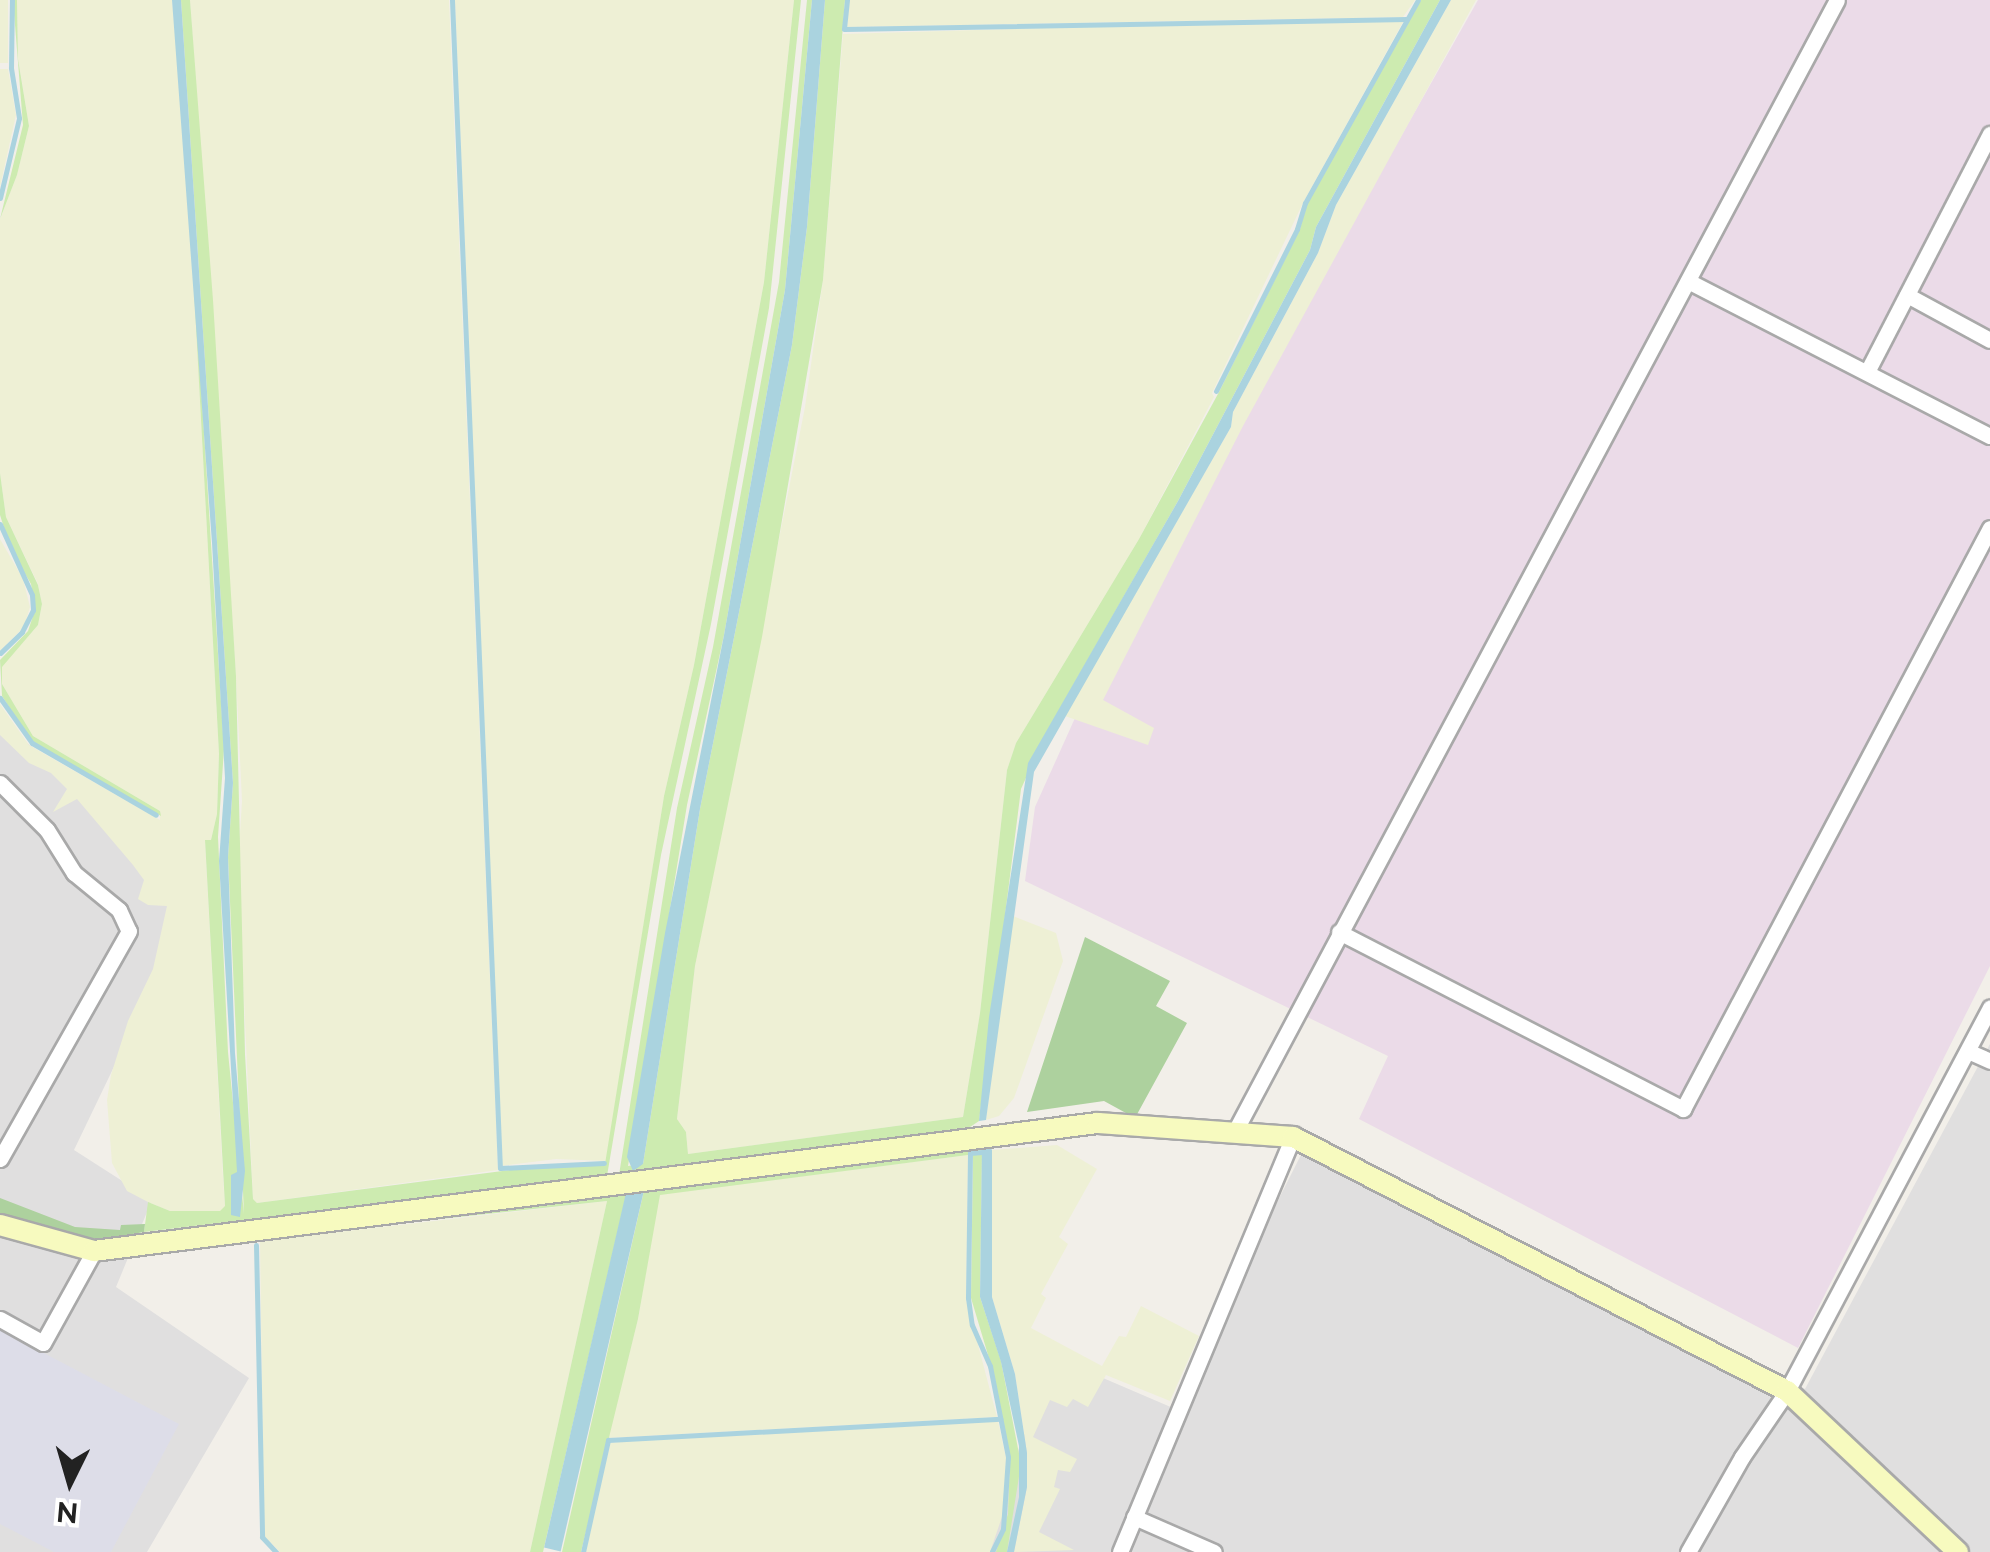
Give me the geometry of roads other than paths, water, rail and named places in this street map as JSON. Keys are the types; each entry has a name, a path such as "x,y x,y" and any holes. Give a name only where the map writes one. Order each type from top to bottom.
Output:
{"street":[{"path":"1234,1133 1837,0"},
{"path":"1867,372 1990,134"},
{"path":"1688,281 1990,436"},
{"path":"1906,296 1990,340"},
{"path":"1339,932 1682,1109 1990,528"},
{"path":"0,784 47,830 74,873 119,910 129,931 0,1159"},
{"path":"1688,1552 1742,1457 1787,1391 1990,1008"},
{"path":"1970,1052 1990,1061"},
{"path":"0,1226 94,1252 1098,1123 1294,1137 1787,1391 1958,1552"},
{"path":"1120,1552 1294,1137"},
{"path":"0,1318 43,1342 94,1252"},
{"path":"1134,1517 1214,1552"}],"water":[{"path":"172,0 181,0 233,783 228,857 235,1053 245,1171 240,1217 231,1215 231,1175 237,1172 219,861 225,778 212,543"},
{"path":"812,0 825,0 807,227 792,345 700,809 643,1164 633,1171 627,1157 665,933 724,635 785,290"},
{"path":"1440,0 1451,0 1336,205 1318,253 1233,412 1231,427 1034,772 986,1120 979,1121 989,1017 1028,763 1178,501 1310,250 1316,227"},
{"path":"987,1141 992,1150 992,1297 1015,1374 1027,1453 1027,1487 1014,1552 1007,1552 1019,1497 1019,1446 1001,1362 980,1297 982,1142"},
{"path":"628,1182 645,1186 561,1551 544,1548"}],"waterway":[{"path":"0,198 19,118 11,68 12,0"},
{"path":"452,0 500,1168 604,1163"},
{"path":"847,0 844,29 1407,19"},
{"path":"1216,391 1297,229 1305,203 1418,0"},
{"path":"0,524 32,595 33,610 22,632 0,653"},
{"path":"0,698 32,743 156,815"},
{"path":"982,1152 970,1153 968,1298 972,1325 990,1366 1008,1457 1003,1529 992,1552"},
{"path":"256,1245 262,1537 276,1552"},
{"path":"583,1552 608,1440 1000,1419"}]}
